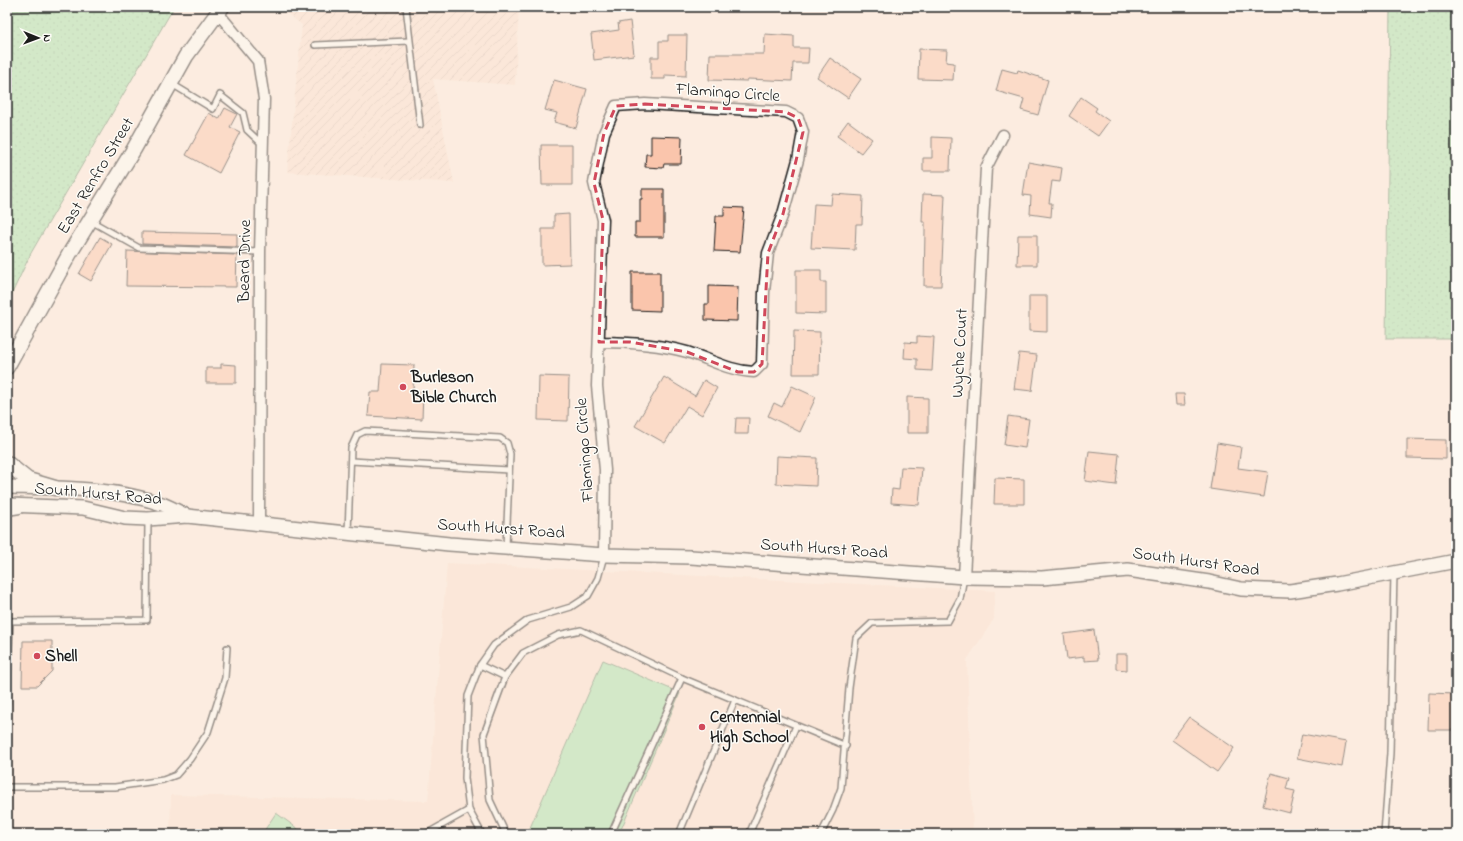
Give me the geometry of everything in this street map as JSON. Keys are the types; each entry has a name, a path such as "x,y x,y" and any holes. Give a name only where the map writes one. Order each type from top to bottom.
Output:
{"main road":[{"name":"East Renfro Street","path":"7,367 70,253 134,150 186,56 220,10"},
{"path":"7,463 28,480 55,488"}],"street":[{"name":"Beard Drive","path":"220,10 258,60 264,99 260,252 259,525"},
{"name":"Flamingo Circle","path":"599,342 630,342 657,345 687,352 738,372 754,372 762,364 764,292 768,253 783,214 798,160 803,132 798,118 786,112 645,104 616,106 604,133 594,183 603,220 597,386 605,470 604,555"},
{"name":"Wyche Court","path":"964,577 986,168 1003,135"},
{"name":"South Hurst Road","path":"7,488 86,489 162,504 187,516"},
{"name":"South Hurst Road","path":"11,506 83,508 126,518 148,519 187,516 348,534 506,548 604,555 691,557 964,577 1042,578 1128,570 1209,582 1241,589 1290,591 1456,561"}],"lane":[{"path":"406,7 420,125"},
{"path":"315,45 409,40"},
{"path":"171,83 213,109 220,94 243,112 247,130 263,145"},
{"path":"90,220 139,248 260,252"},
{"path":"348,534 351,448 357,435 365,431 500,438 507,443 509,448 506,548"},
{"path":"351,461 509,470"},
{"path":"7,702 8,621 147,620 148,519"},
{"path":"482,834 469,810 465,778 468,696 480,665 494,645 528,620 571,607 588,596 598,578 604,555"},
{"path":"1384,834 1390,753 1394,572"},
{"path":"821,834 834,810 841,788 846,746 849,688 856,638 872,623 948,621 960,599 964,577"},
{"path":"506,834 490,800 484,734 505,678 523,653 558,635 580,630 682,678 846,746"},
{"path":"7,787 115,788 163,780 176,775 190,759 208,732 225,678 227,648"},
{"path":"480,665 505,678"},
{"path":"611,834 682,678"},
{"path":"679,834 735,700"},
{"path":"749,834 796,726"},
{"path":"426,834 469,810"}],"highlighted area":[{"path":"645,104 786,112 798,118 803,132 798,160 783,214 768,253 762,364 754,372 738,372 687,352 630,342 599,342 603,220 594,183 604,133 616,106"}],"shaded area":[{"path":"286,7 519,7 515,85 433,79 454,183 287,172 302,25 285,12"},
{"name":"Centennial High School","path":"447,563 995,591 994,619 967,660 973,834 170,834 171,795 428,801"}],"green space":[{"path":"7,7 174,7 31,253 7,304"},
{"path":"1390,7 1456,7 1456,339 1386,339"},
{"path":"603,660 680,693 619,834 538,834 529,830"},
{"path":"276,813 305,834 262,834"}],"building":[{"path":"630,21 634,55 594,60 591,34 619,30 618,23"},
{"path":"765,34 794,36 794,48 809,48 808,63 793,63 792,81 748,79 747,81 709,80 710,54 764,54"},
{"path":"668,35 687,35 686,76 665,75 665,79 651,79 651,57 659,57 659,41 668,41"},
{"path":"919,49 947,50 946,62 954,63 953,80 918,79"},
{"path":"830,58 861,79 848,98 817,77"},
{"path":"1002,69 1017,73 1018,70 1048,80 1038,115 1021,110 1024,99 996,91"},
{"path":"554,80 587,89 576,128 554,122 557,113 545,110"},
{"path":"1081,97 1097,108 1095,111 1109,121 1098,136 1069,116"},
{"path":"225,108 237,114 230,127 240,132 219,173 186,155 209,113 219,119"},
{"path":"848,121 872,139 861,153 837,136"},
{"path":"651,136 682,137 681,164 664,164 663,168 645,167 646,154 651,154"},
{"path":"932,137 951,138 950,171 923,171 923,158 932,158"},
{"path":"541,145 572,145 572,185 542,185"},
{"path":"1028,162 1062,168 1060,182 1052,181 1049,203 1052,203 1051,217 1030,214 1031,196 1023,195"},
{"path":"642,189 664,189 664,237 635,237 635,222 640,222 640,199 642,199"},
{"path":"832,194 863,196 862,224 856,224 855,250 811,248 814,204 831,205"},
{"path":"923,194 945,195 941,286 924,286 925,222 922,222"},
{"path":"724,207 744,208 740,252 714,251 716,216 724,216"},
{"path":"569,214 570,264 542,265 542,229 554,229 554,215"},
{"path":"142,232 237,234 237,247 142,244"},
{"path":"1018,235 1037,235 1037,265 1017,265"},
{"path":"100,237 112,244 91,281 79,274"},
{"path":"127,251 237,255 236,287 126,286"},
{"path":"796,270 821,270 821,282 826,282 826,314 796,313"},
{"path":"632,272 660,272 660,311 632,310"},
{"path":"709,286 738,287 737,321 705,320 705,304 709,304"},
{"path":"1029,296 1047,296 1047,332 1029,331"},
{"path":"794,331 820,332 819,374 793,374"},
{"path":"917,336 934,337 932,371 917,370 917,359 904,358 905,342 917,343"},
{"path":"1019,353 1037,355 1032,391 1014,389"},
{"path":"221,364 236,365 236,383 206,383 206,368 221,368"},
{"path":"382,364 414,365 413,391 423,392 422,419 368,416 370,392 380,392"},
{"path":"539,376 569,377 568,421 538,420"},
{"path":"664,377 695,396 704,380 717,388 702,415 687,406 665,443 635,426"},
{"path":"792,386 816,397 800,432 768,416 774,403 782,407"},
{"path":"1175,394 1184,394 1185,405 1176,405"},
{"path":"907,397 928,398 928,433 907,433"},
{"path":"1008,416 1029,419 1025,448 1004,445"},
{"path":"736,418 749,418 748,434 735,434"},
{"path":"1407,439 1446,440 1446,459 1407,458"},
{"path":"1217,443 1241,447 1238,468 1268,472 1264,497 1210,489"},
{"path":"1089,451 1119,454 1116,485 1085,481"},
{"path":"777,456 817,458 816,486 776,484"},
{"path":"901,467 922,468 919,505 891,503 892,489 899,490"},
{"path":"995,478 1024,479 1024,504 994,504"},
{"path":"1094,630 1098,660 1084,661 1084,657 1067,659 1064,634"},
{"name":"Shell","path":"23,641 52,641 52,671 37,686 22,686"},
{"path":"1116,654 1127,654 1127,670 1116,669"},
{"path":"1429,693 1455,694 1454,730 1428,730"},
{"path":"1189,717 1234,748 1217,772 1172,740"},
{"path":"1302,734 1346,742 1342,767 1297,758"},
{"path":"1271,773 1289,778 1286,789 1295,791 1290,813 1263,806"}],"place":[{"name":"Burleson Bible Church","path":"403,387"},
{"name":"Shell","path":"37,656"},
{"name":"Centennial High School","path":"702,727"}]}
